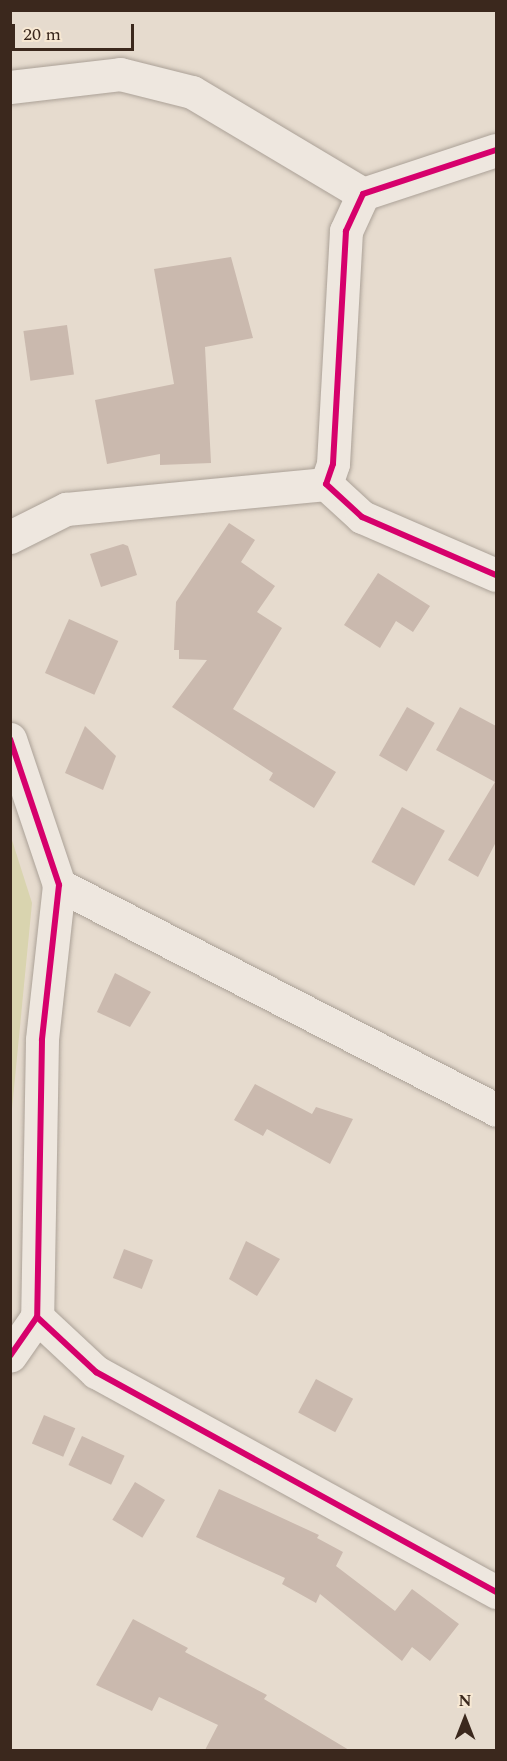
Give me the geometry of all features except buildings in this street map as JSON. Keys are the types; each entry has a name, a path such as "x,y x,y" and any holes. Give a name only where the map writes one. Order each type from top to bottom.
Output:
{"street":[{"path":"10,87 120,74 192,92 363,194"},
{"path":"327,484 333,464 346,231 363,194 496,150"},
{"path":"10,537 66,508 327,484 362,517 496,575"},
{"path":"10,739 59,885 42,1040 37,1317 10,1356"},
{"path":"59,885 496,1110"},
{"path":"37,1317 96,1371 496,1592"}],"shaded area":[{"path":"11,837 32,903 11,1119"}],"cycle path":[{"path":"496,150 363,194 346,231 333,464 326,484 362,517 496,575"},
{"path":"10,739 59,885 42,1040 37,1317 10,1356"},
{"path":"37,1317 96,1372 496,1592"}]}
